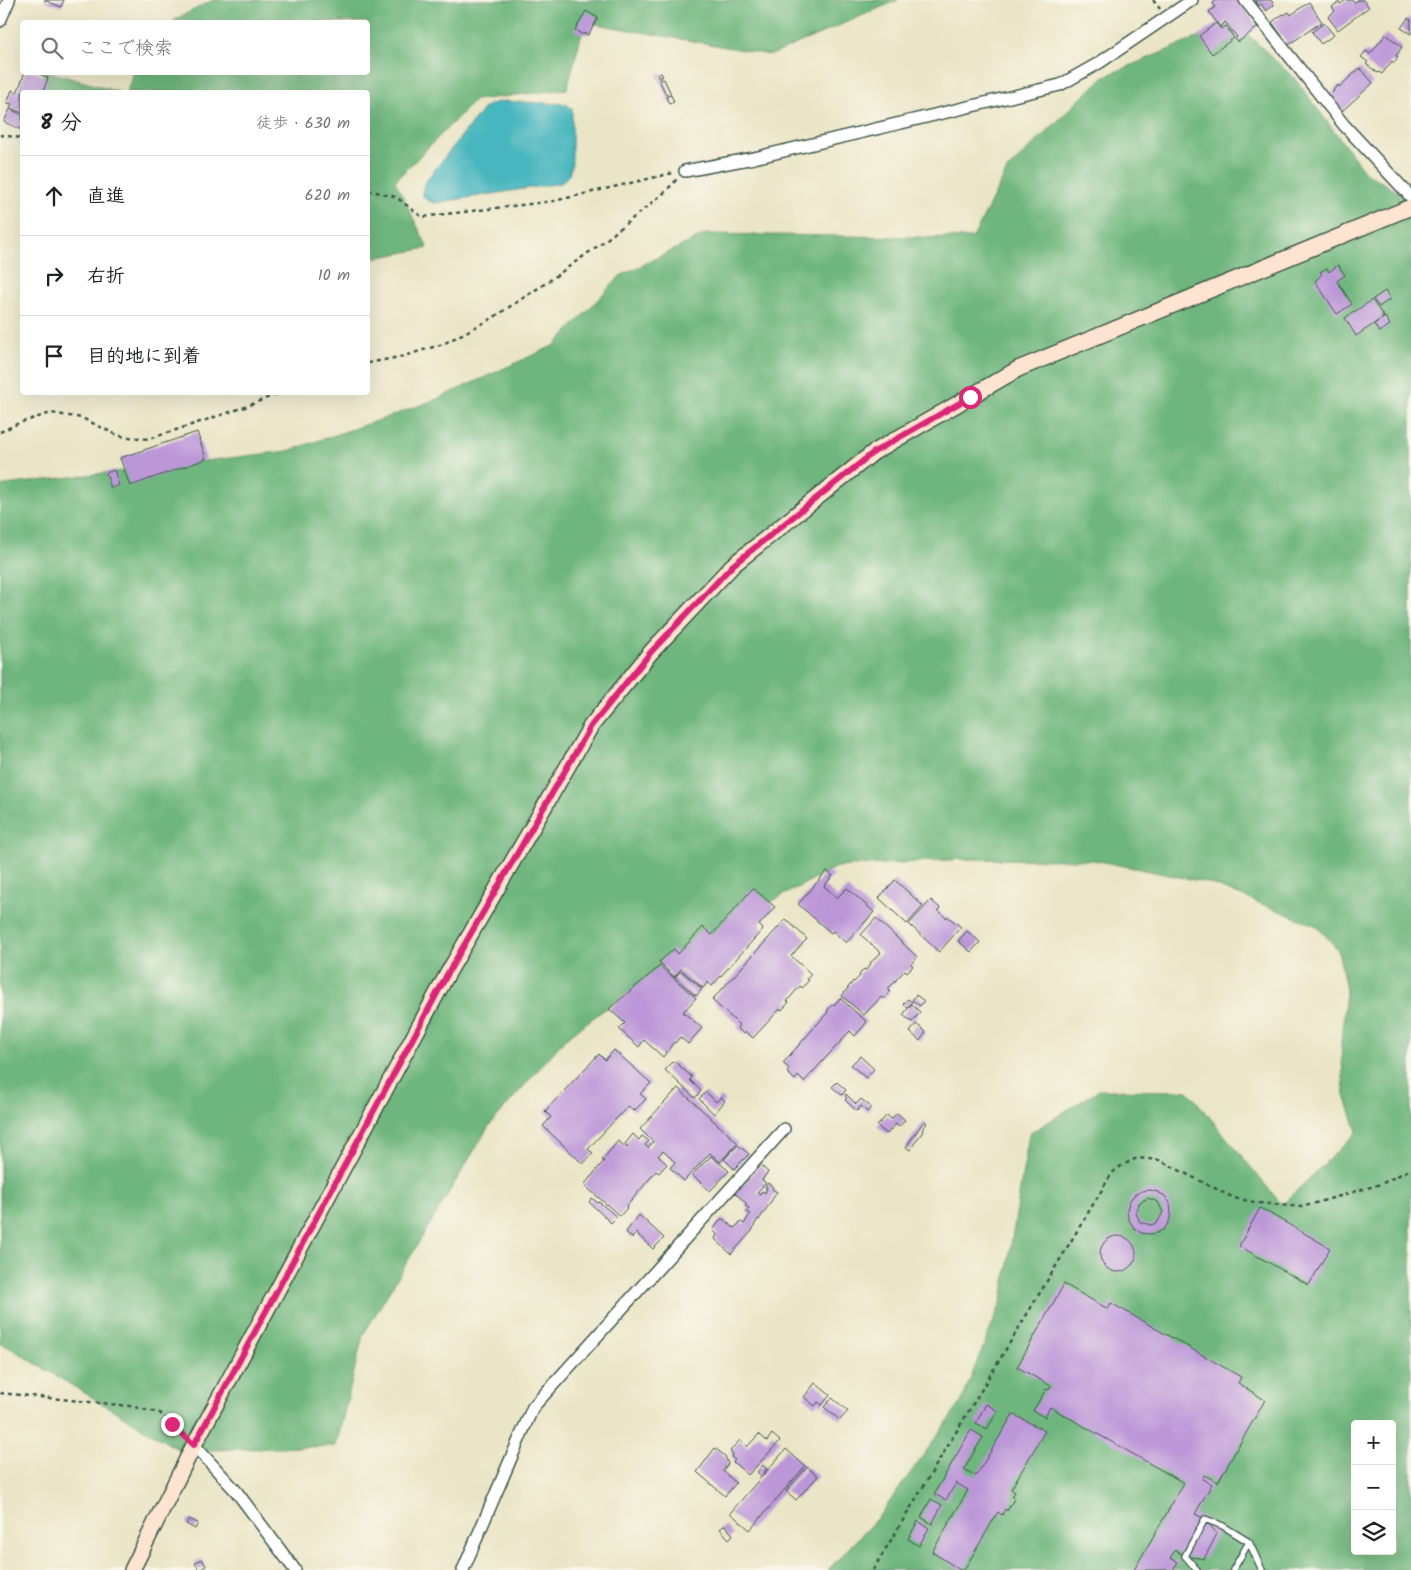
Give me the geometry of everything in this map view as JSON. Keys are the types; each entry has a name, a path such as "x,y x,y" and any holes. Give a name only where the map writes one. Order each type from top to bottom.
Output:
{"street":[{"path":"0,21 9,0"},
{"path":"684,171 754,158 1060,85 1098,63 1192,0"},
{"path":"1245,0 1344,125 1411,197"},
{"path":"132,1570 194,1445 448,973 591,726 651,652 733,565 874,452 1018,369 1411,207"},
{"path":"463,1570 533,1407 784,1128"},
{"path":"194,1445 236,1491 295,1570"}],"lane":[{"path":"1197,1570 1185,1556 1205,1519 1224,1526 1249,1542 1262,1570"},
{"path":"1233,1570 1249,1542"}],"path":[{"path":"0,134 20,138"},
{"path":"370,190 396,197 422,217 554,201 684,171"},
{"path":"370,363 404,356 443,344 491,319 602,243 665,192 684,171"},
{"path":"0,432 51,413 82,418 119,436 149,439 245,407 275,395"},
{"path":"873,1570 1112,1173 1121,1166 1137,1158 1159,1160 1234,1198 1259,1203 1302,1207 1381,1184 1411,1169"},
{"path":"0,1393 130,1406 160,1413 194,1445"}],"green space":[{"path":"213,0 898,0 771,55 585,22 567,89 475,100 395,181 428,248 370,259 370,90 128,90 132,75 370,75 370,20 176,20"},
{"path":"1235,22 1295,79 1365,172 1411,200 1411,1570 828,1570 880,1515 961,1403 1002,1300 1029,1134 1099,1090 1188,1091 1282,1205 1357,1132 1344,1092 1341,1043 1346,990 1338,950 1317,926 1209,883 1094,860 964,859 836,867 694,943 566,1038 489,1126 363,1335 336,1446 181,1451 5,1345 0,1344 0,487 288,451 388,417 437,399 555,345 620,276 706,234 973,238 1007,170 1103,77"},
{"path":"44,75 60,75 112,90 37,90"}],"water":[{"path":"503,101 566,104 572,109 572,163 569,175 561,183 435,203 425,199 422,193 429,177 483,109 490,104"}],"building":[{"path":"44,0 64,0 61,7"},
{"path":"1217,0 1238,0 1258,27 1238,42 1235,39 1237,37 1225,22 1220,27 1209,12 1215,7 1213,3"},
{"path":"1255,0 1271,0 1274,5 1266,11"},
{"path":"1346,0 1352,0 1354,3 1358,0 1363,0 1369,7 1338,30 1328,17 1335,11 1332,7"},
{"path":"1309,2 1322,22 1288,45 1272,22 1283,14 1289,12 1291,15"},
{"path":"586,11 598,18 588,35 584,33 583,35 575,30"},
{"path":"1408,18 1411,20 1411,34 1401,28"},
{"path":"1216,23 1221,29 1226,26 1234,38 1212,54 1199,36"},
{"path":"1324,23 1334,35 1321,44 1312,32"},
{"path":"1386,34 1402,47 1394,63 1392,61 1382,74 1366,64 1368,62 1361,57 1366,51 1370,54"},
{"path":"1360,68 1373,83 1341,112 1328,97 1338,85 1339,87"},
{"path":"661,73 663,76 660,77 662,80 664,79 671,94 666,95 657,75"},
{"path":"24,75 42,75 48,78 44,90 20,90 20,112 10,108 12,104 7,103 12,90 17,93"},
{"path":"671,95 674,102 669,104 666,97"},
{"path":"10,109 20,114 20,129 4,122"},
{"path":"1338,265 1345,275 1337,281 1352,304 1337,314 1315,281 1322,274 1320,272 1327,268 1329,272"},
{"path":"1385,291 1390,299 1379,307 1373,299"},
{"path":"1372,300 1384,317 1356,336 1345,318"},
{"path":"1385,317 1390,325 1379,332 1374,324"},
{"path":"197,432 206,459 130,486 120,458"},
{"path":"114,470 119,485 111,488 106,473"},
{"path":"827,871 833,876 824,886 837,898 847,888 874,912 846,943 833,931 831,933 798,904"},
{"path":"895,880 923,906 907,924 879,898"},
{"path":"753,888 775,907 759,925 763,929 712,986 708,982 703,988 681,969 674,977 659,962 674,949 678,954 703,927 712,935"},
{"path":"931,900 940,908 938,910 946,918 947,916 961,927 939,952 909,924"},
{"path":"876,918 917,957 911,964 913,966 907,972 905,970 888,989 890,991 884,999 881,997 864,1015 842,996 853,981 881,953 861,935"},
{"path":"786,919 807,939 791,956 811,974 807,979 809,980 802,988 800,986 782,1010 780,1009 753,1038 737,1028 739,1025 712,1000"},
{"path":"967,931 980,942 971,952 958,941"},
{"path":"660,966 696,998 683,1012 702,1028 688,1044 680,1037 663,1057 644,1040 639,1047 619,1029 625,1023 609,1009"},
{"path":"681,971 702,989 696,996 675,977"},
{"path":"916,995 924,1001 920,1006 912,1000"},
{"path":"840,998 867,1022 855,1036 850,1031 804,1082 798,1076 795,1080 787,1072 789,1069 783,1063"},
{"path":"908,999 912,1002 908,1008 903,1004"},
{"path":"911,1004 920,1012 912,1022 903,1015"},
{"path":"916,1024 926,1032 920,1041 910,1032"},
{"path":"614,1050 651,1083 640,1094 646,1099 634,1111 628,1106 588,1149 593,1153 583,1164 543,1126 551,1117 545,1111 599,1054 605,1060"},
{"path":"860,1056 874,1069 866,1078 851,1065"},
{"path":"674,1061 692,1077 690,1080 701,1091 695,1098 665,1070"},
{"path":"837,1082 846,1090 842,1095 832,1087"},
{"path":"678,1088 738,1143 720,1162 710,1153 684,1181 670,1168 675,1162 663,1151 658,1156 667,1164 659,1173 656,1171 620,1216 584,1185 618,1141 627,1148 625,1144 633,1134 639,1140 642,1136 649,1141 645,1145 648,1148 653,1142 640,1129"},
{"path":"706,1092 716,1102 721,1097 725,1101 714,1114 699,1099"},
{"path":"846,1094 856,1104 861,1099 871,1107 867,1112 861,1106 857,1111 845,1100 847,1098"},
{"path":"897,1113 905,1120 899,1127 896,1124 887,1134 877,1126 887,1115 891,1119"},
{"path":"924,1121 927,1123 910,1150 906,1147"},
{"path":"738,1145 749,1154 734,1169 724,1159"},
{"path":"711,1156 729,1171 710,1191 692,1175"},
{"path":"760,1165 768,1172 762,1180 766,1183 757,1192 760,1194 762,1191 765,1193 767,1188 765,1187 768,1183 777,1192 752,1231 731,1254 715,1239 717,1234 713,1230 721,1219 734,1228 741,1222 744,1224 750,1214 746,1212 749,1208 745,1206 747,1204 735,1193"},
{"path":"1142,1191 1158,1192 1165,1196 1170,1203 1171,1214 1169,1222 1164,1229 1157,1233 1141,1233 1134,1228 1128,1218 1129,1202 1134,1195","holes":["1148,1198 1158,1202 1163,1212 1158,1222 1151,1225 1140,1222 1136,1213 1139,1203"]},
{"path":"592,1198 617,1217 611,1223 589,1202"},
{"path":"1260,1208 1330,1248 1309,1285 1239,1246"},
{"path":"639,1215 664,1238 653,1249 636,1233 632,1238 626,1232"},
{"path":"1118,1236 1131,1241 1136,1254 1131,1267 1118,1272 1105,1267 1100,1254 1105,1241"},
{"path":"1064,1284 1108,1309 1111,1303 1241,1377 1238,1383 1265,1400 1218,1482 1204,1475 1202,1479 1212,1484 1195,1514 1205,1519 1217,1534 1204,1559 1185,1556 1175,1550 1170,1558 1178,1562 1173,1570 1134,1570 1184,1483 1050,1407 1045,1417 1033,1411 1046,1389 1049,1390 1051,1386 1017,1367"},
{"path":"815,1383 830,1395 822,1405 818,1402 815,1406 804,1397"},
{"path":"832,1398 848,1411 840,1420 824,1407"},
{"path":"986,1404 998,1411 987,1429 976,1423"},
{"path":"1013,1414 1045,1431 1011,1489 1015,1492 1012,1497 1014,1499 1007,1511 1005,1509 1002,1515 998,1512 964,1570 960,1570 932,1552 968,1490 956,1483 946,1500 934,1494 971,1430 983,1437 964,1469 976,1476"},
{"path":"759,1434 767,1441 772,1434 780,1441 748,1475 733,1462 735,1460 731,1457 733,1454 730,1451 740,1440 747,1447"},
{"path":"715,1448 725,1456 728,1464 723,1471 736,1483 725,1496 697,1472"},
{"path":"786,1449 805,1466 750,1530 730,1513"},
{"path":"763,1465 767,1469 761,1476 757,1472"},
{"path":"807,1467 818,1476 796,1500 786,1491"},
{"path":"931,1499 942,1505 932,1524 921,1517"},
{"path":"189,1519 198,1523 195,1529 186,1524"},
{"path":"918,1521 929,1528 919,1546 908,1539"},
{"path":"725,1525 733,1535 729,1539 720,1529"},
{"path":"202,1559 206,1566 199,1570 195,1563"}],"route":[{"path":"172,1424 194,1445 448,973 591,726 651,652 733,565 874,452 970,397"}]}
